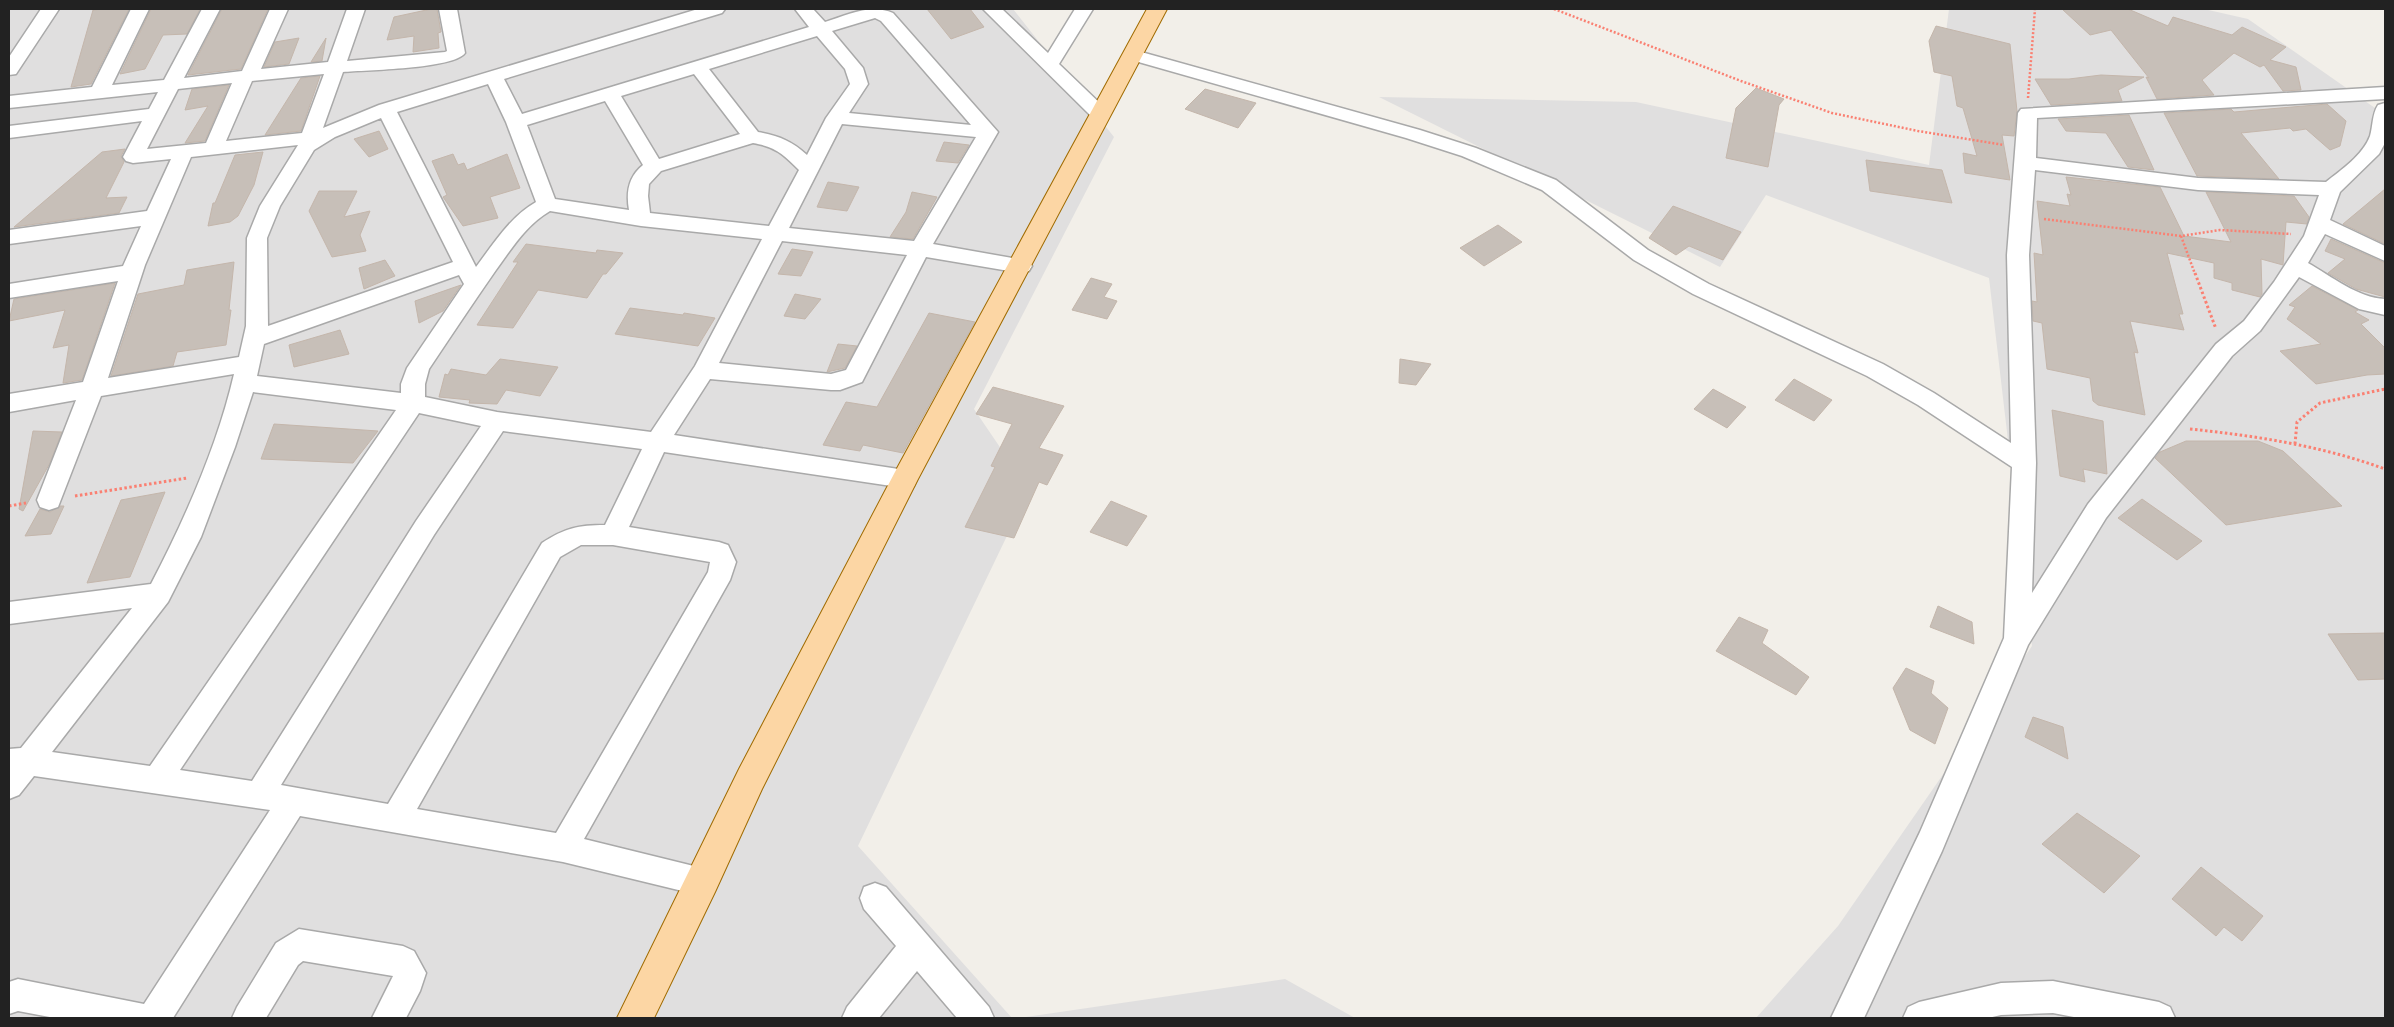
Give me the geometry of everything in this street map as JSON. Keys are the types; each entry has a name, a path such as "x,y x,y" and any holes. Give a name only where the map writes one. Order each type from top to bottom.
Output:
{"main road":[{"path":"646,1013 703,881 750,779 905,479 1158,9"}],"street":[{"path":"9,70 50,9"},
{"path":"100,91 140,9"},
{"path":"211,9 134,157 308,142 386,110 493,75 716,9"},
{"path":"213,149 279,9"},
{"path":"9,786 18,761 159,594 188,537 212,474 246,373 258,326 257,238 270,206 308,142 356,9"},
{"path":"9,102 100,91 451,56 456,52 456,47 448,9"},
{"path":"613,535 658,442 704,370 836,118 859,84 854,68 804,9"},
{"path":"1049,65 1084,9"},
{"path":"1000,12 1049,65 1100,114"},
{"path":"516,122 870,13 882,13 988,132"},
{"path":"1134,55 1450,146 1549,185 1641,255 1701,289 1875,370 1926,399 2024,463"},
{"path":"698,66 752,137"},
{"path":"493,75 516,122 547,204"},
{"path":"610,94 654,167"},
{"path":"2016,640 2024,463 2018,255 2028,113 2385,94"},
{"path":"1847,1018 1931,841 2016,640 2098,511 2224,350 2252,326 2282,287 2316,230 2331,190 2354,170 2372,150 2379,137 2385,109"},
{"path":"386,110 470,275"},
{"path":"9,132 155,114"},
{"path":"836,118 988,132"},
{"path":"704,370 831,382 848,380 854,376 920,249 988,132"},
{"path":"641,219 637,194 644,174 654,167 752,137 775,141 788,148 809,168"},
{"path":"49,500 93,388 132,272 183,153"},
{"path":"2026,156 2198,184 2331,190"},
{"path":"156,782 414,403 413,384 418,368 470,275 530,214 547,204 641,219 920,249 1021,266"},
{"path":"9,237 155,217"},
{"path":"2316,230 2385,254"},
{"path":"2295,265 2371,306 2385,307"},
{"path":"9,291 132,272"},
{"path":"254,339 470,275"},
{"path":"9,403 93,388 246,373 414,403 497,421 658,442 905,479"},
{"path":"259,795 425,528 497,421"},
{"path":"395,820 544,559 551,550 579,534 613,535 719,552 723,562 721,573 563,848"},
{"path":"9,614 159,594"},
{"path":"18,761 156,782 259,795 563,848 703,881"},
{"path":"154,1018 293,802"},
{"path":"875,898 978,1018"},
{"path":"248,1018 287,954 299,945 404,962 410,973 409,980 388,1018"},
{"path":"858,1018 916,948"},
{"path":"9,998 18,995 138,1018"},
{"path":"1920,1018 2001,998 2053,997 2159,1018"}],"path":[{"path":"1554,9 1757,87 1832,113 2026,156"},
{"path":"2028,113 2032,30 2035,9"},
{"path":"2022,215 2100,228 2181,236 2220,230 2316,230"},
{"path":"2181,236 2224,350"},
{"path":"2295,444 2297,422 2320,403 2385,390"},
{"path":"2165,426 2258,436 2351,455 2385,470"},
{"path":"9,506 212,474"}],"shaded area":[{"path":"9,9 1013,9 1114,137 974,409 1029,490 858,846 1012,1018 9,1018"},
{"path":"1949,9 2204,9 2248,19 2385,115 2385,1018 1756,1018 1838,926 2032,646 1989,278 1766,195 1720,267 1379,97 1636,102 1929,165"},
{"path":"1285,979 1355,1018 1019,1018"}],"building":[{"path":"129,9 91,84 71,87 93,10"},
{"path":"151,9 200,9 187,34 163,35 145,69 120,74"},
{"path":"222,9 268,9 241,69 188,75"},
{"path":"437,9 441,32 438,33 439,48 413,52 414,36 387,40 394,17"},
{"path":"927,9 970,9 984,27 951,39"},
{"path":"2062,9 2128,9 2168,26 2173,17 2232,35 2242,27 2286,47 2270,60 2296,67 2301,90 2283,91 2264,65 2260,67 2234,53 2202,80 2214,95 2157,99 2146,77 2149,78 2111,30 2090,35"},
{"path":"1936,26 2010,44 2017,111 2014,136 2002,135 2010,180 1965,173 1963,153 1977,156 1963,108 1957,106 1952,76 1934,72 1929,41"},
{"path":"299,38 289,64 264,67 275,42"},
{"path":"326,38 322,61 311,62"},
{"path":"2101,75 2144,77 2118,90 2122,101 2051,105 2035,79 2069,79"},
{"path":"320,76 301,131 265,135 301,78"},
{"path":"229,85 205,141 185,143 208,106 185,110 192,89"},
{"path":"1756,88 1784,99 1779,105 1768,167 1726,158 1736,108"},
{"path":"1205,89 1256,103 1238,128 1185,109"},
{"path":"2327,104 2346,121 2340,146 2330,150 2306,129 2293,131 2290,128 2241,133 2279,179 2197,176 2164,113 2231,109 2234,112"},
{"path":"2129,115 2154,170 2128,167 2106,133 2066,131 2058,119"},
{"path":"379,131 388,149 369,157 354,139"},
{"path":"944,142 969,145 958,163 936,161"},
{"path":"125,149 121,156 124,162 106,198 127,197 119,213 14,227 102,152"},
{"path":"263,152 254,185 238,216 230,222 208,226 213,203 215,203 235,155"},
{"path":"453,154 458,165 464,163 467,170 507,154 520,188 490,197 498,218 463,226 443,197 447,195 432,161"},
{"path":"1866,160 1942,170 1952,203 1870,191"},
{"path":"2066,177 2160,187 2184,236 2231,242 2206,192 2294,196 2309,217 2307,224 2286,222 2283,265 2261,259 2262,294 2260,297 2232,290 2232,283 2214,278 2214,263 2167,253 2183,314 2179,314 2184,330 2130,321 2138,353 2134,352 2145,415 2098,405 2093,401 2090,378 2047,369 2042,323 2033,321 2032,301 2037,302 2034,253 2043,255 2037,201 2070,206 2067,194 2071,195"},
{"path":"828,182 859,187 847,211 817,207"},
{"path":"2385,189 2385,244 2343,224"},
{"path":"319,191 357,191 344,217 370,211 360,235 366,251 332,257 309,211"},
{"path":"912,192 937,197 913,239 890,237 906,212"},
{"path":"1673,206 1741,232 1723,260 1689,246 1676,255 1649,238"},
{"path":"1498,225 1522,242 1484,266 1460,248"},
{"path":"2331,239 2385,263 2385,297 2356,289 2328,273 2345,259 2325,251"},
{"path":"526,244 596,253 597,250 623,253 606,274 603,274 587,298 538,290 513,328 477,325 518,262 513,262"},
{"path":"792,249 813,252 801,276 778,274"},
{"path":"385,260 395,276 364,289 359,268"},
{"path":"234,262 229,310 231,310 226,345 177,352 173,366 111,376 138,294 184,285 187,270"},
{"path":"1091,278 1112,284 1104,297 1117,301 1107,319 1072,310"},
{"path":"115,283 82,380 63,383 69,345 53,348 65,310 9,321 14,299"},
{"path":"461,285 443,311 419,323 415,301"},
{"path":"2312,286 2358,310 2355,312 2369,320 2361,324 2385,348 2385,374 2367,375 2316,384 2280,351 2321,344 2287,319 2295,307 2289,305"},
{"path":"795,294 821,299 805,319 784,316"},
{"path":"630,308 715,318 698,346 615,334"},
{"path":"929,313 975,322 903,453 863,445 860,451 823,445 846,402 877,407"},
{"path":"340,330 349,354 294,367 289,345"},
{"path":"838,344 857,346 845,368 827,372"},
{"path":"500,359 558,367 540,396 506,390 497,404 469,403 470,400 439,397 445,374 448,375 451,369 486,375"},
{"path":"1400,359 1431,364 1416,385 1399,383"},
{"path":"1794,379 1832,400 1814,421 1775,400"},
{"path":"993,387 1064,406 1039,448 1063,455 1047,485 1039,482 1014,538 965,527 995,467 991,466 1012,424 976,414"},
{"path":"1713,389 1746,407 1727,428 1694,409"},
{"path":"2052,410 2103,421 2107,474 2083,469 2085,482 2060,476"},
{"path":"274,424 378,431 353,463 261,459"},
{"path":"33,431 62,432 50,463 23,511 19,509"},
{"path":"2186,441 2258,441 2283,451 2342,506 2226,525 2155,458 2160,452"},
{"path":"165,492 130,577 87,583 121,500"},
{"path":"2142,499 2202,541 2177,560 2118,518"},
{"path":"1111,501 1147,516 1127,546 1090,532"},
{"path":"60,506 64,506 51,534 25,536 40,509 50,512"},
{"path":"1938,606 1972,622 1974,644 1930,627"},
{"path":"1739,617 1768,630 1762,643 1809,677 1796,695 1716,651"},
{"path":"2385,633 2385,679 2358,680 2328,634"},
{"path":"1906,668 1934,681 1931,693 1948,708 1935,744 1910,730 1893,688"},
{"path":"2033,717 2063,727 2068,759 2025,737"},
{"path":"2077,813 2140,856 2104,893 2042,844"},
{"path":"2201,867 2263,916 2242,941 2224,927 2216,936 2172,899"}]}
